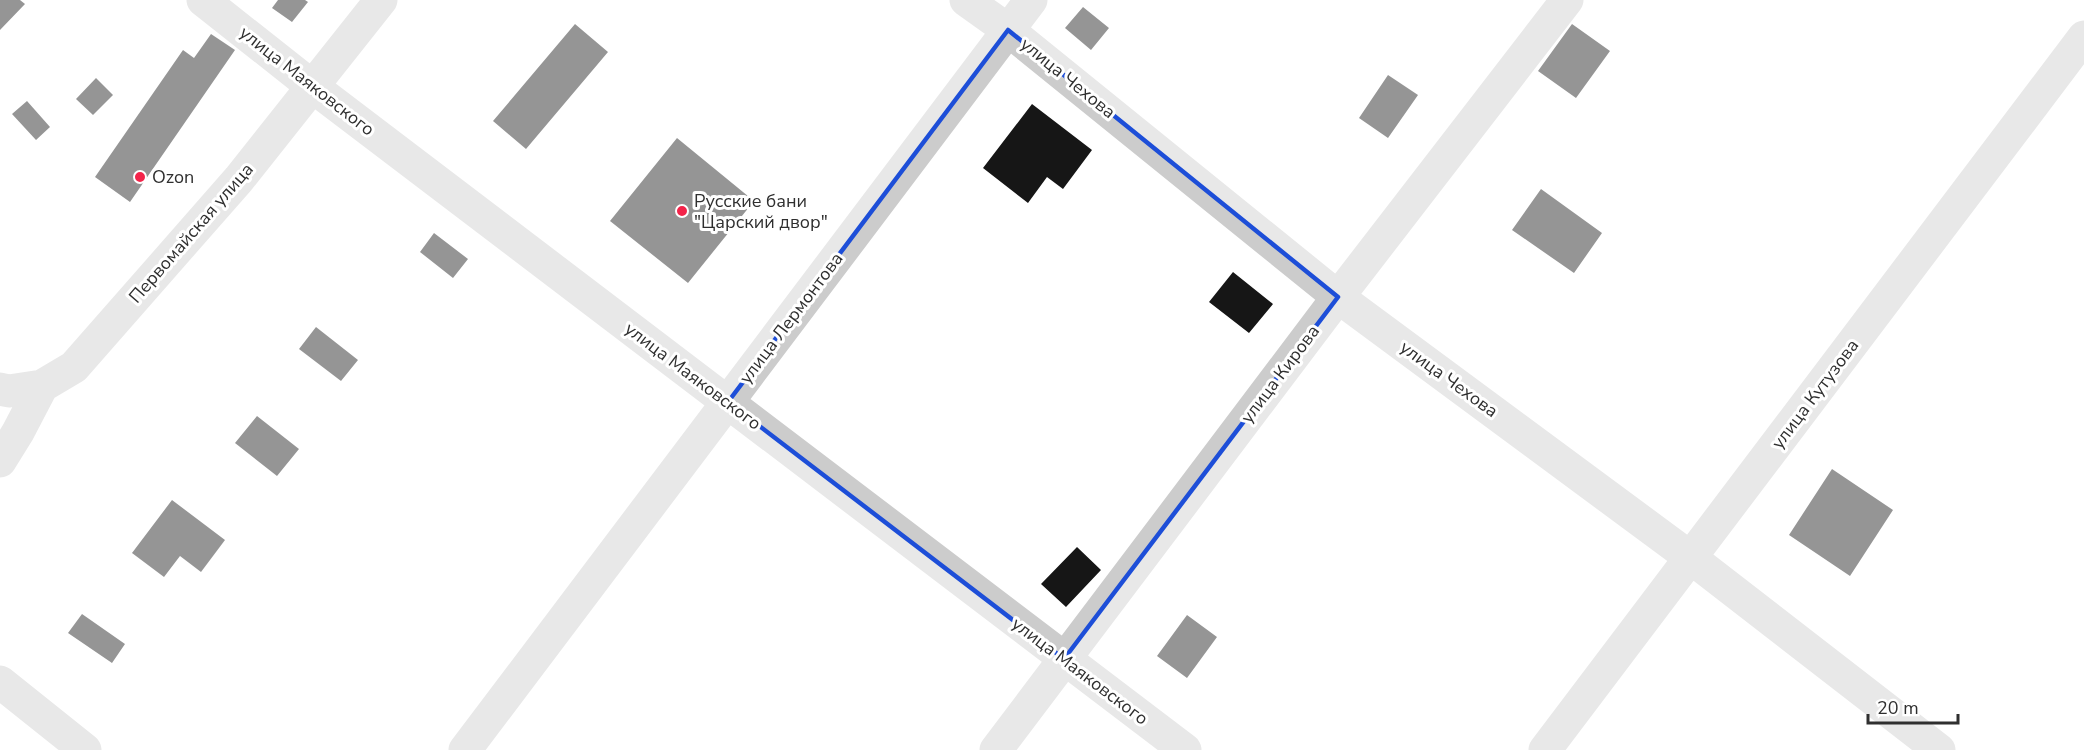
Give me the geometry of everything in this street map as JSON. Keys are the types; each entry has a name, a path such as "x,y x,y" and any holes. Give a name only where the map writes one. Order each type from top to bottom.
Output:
{"street":[{"name":"улица Маяковского","path":"203,0 313,87 1185,750"},
{"name":"Первомайская улица","path":"42,386 74,367 239,179 381,0"},
{"name":"улица Чехова","path":"966,0 1008,30 1338,297 1691,558 1939,750"},
{"name":"улица Лермонтова","path":"465,750 1030,0"},
{"name":"улица Кирова","path":"996,750 1338,297 1567,0"},
{"name":"улица Кутузова","path":"1545,750 2084,37"},
{"path":"0,389 9,391 42,386"},
{"path":"0,461 42,386"},
{"path":"0,681 85,750"}],"highlighted area":[{"path":"1008,30 1338,297 1064,659 728,402"}],"building":[{"path":"0,0 20,0 25,4 0,30"},
{"path":"278,0 308,2 292,22 272,8"},
{"path":"1083,7 1109,28 1091,50 1065,28"},
{"path":"575,24 608,52 526,149 493,121"},
{"path":"1572,24 1610,51 1576,98 1538,71"},
{"path":"211,34 235,50 130,202 95,177 183,50 194,58"},
{"path":"1388,75 1418,95 1388,138 1359,118"},
{"path":"96,78 113,95 93,115 76,99"},
{"path":"27,101 50,127 36,140 12,114"},
{"path":"1032,104 1092,150 1063,189 1047,177 1028,203 983,168"},
{"name":"Русские бани \"Царский двор\"","path":"677,138 754,201 688,283 610,221"},
{"path":"1541,189 1602,233 1574,273 1512,230"},
{"path":"434,233 468,259 453,278 420,252"},
{"path":"1233,272 1273,304 1249,333 1209,302"},
{"path":"316,327 358,360 341,381 299,349"},
{"path":"257,416 299,449 277,476 235,443"},
{"path":"1832,469 1893,510 1850,576 1789,535"},
{"path":"172,500 225,540 201,572 180,556 164,577 132,553"},
{"path":"1077,547 1101,570 1066,607 1041,584"},
{"path":"82,614 125,644 112,663 68,633"},
{"path":"1187,615 1217,637 1187,678 1157,656"}],"place":[{"name":"Ozon","path":"140,177"},
{"name":"Русские бани \"Царский двор\"","path":"682,211"}]}
